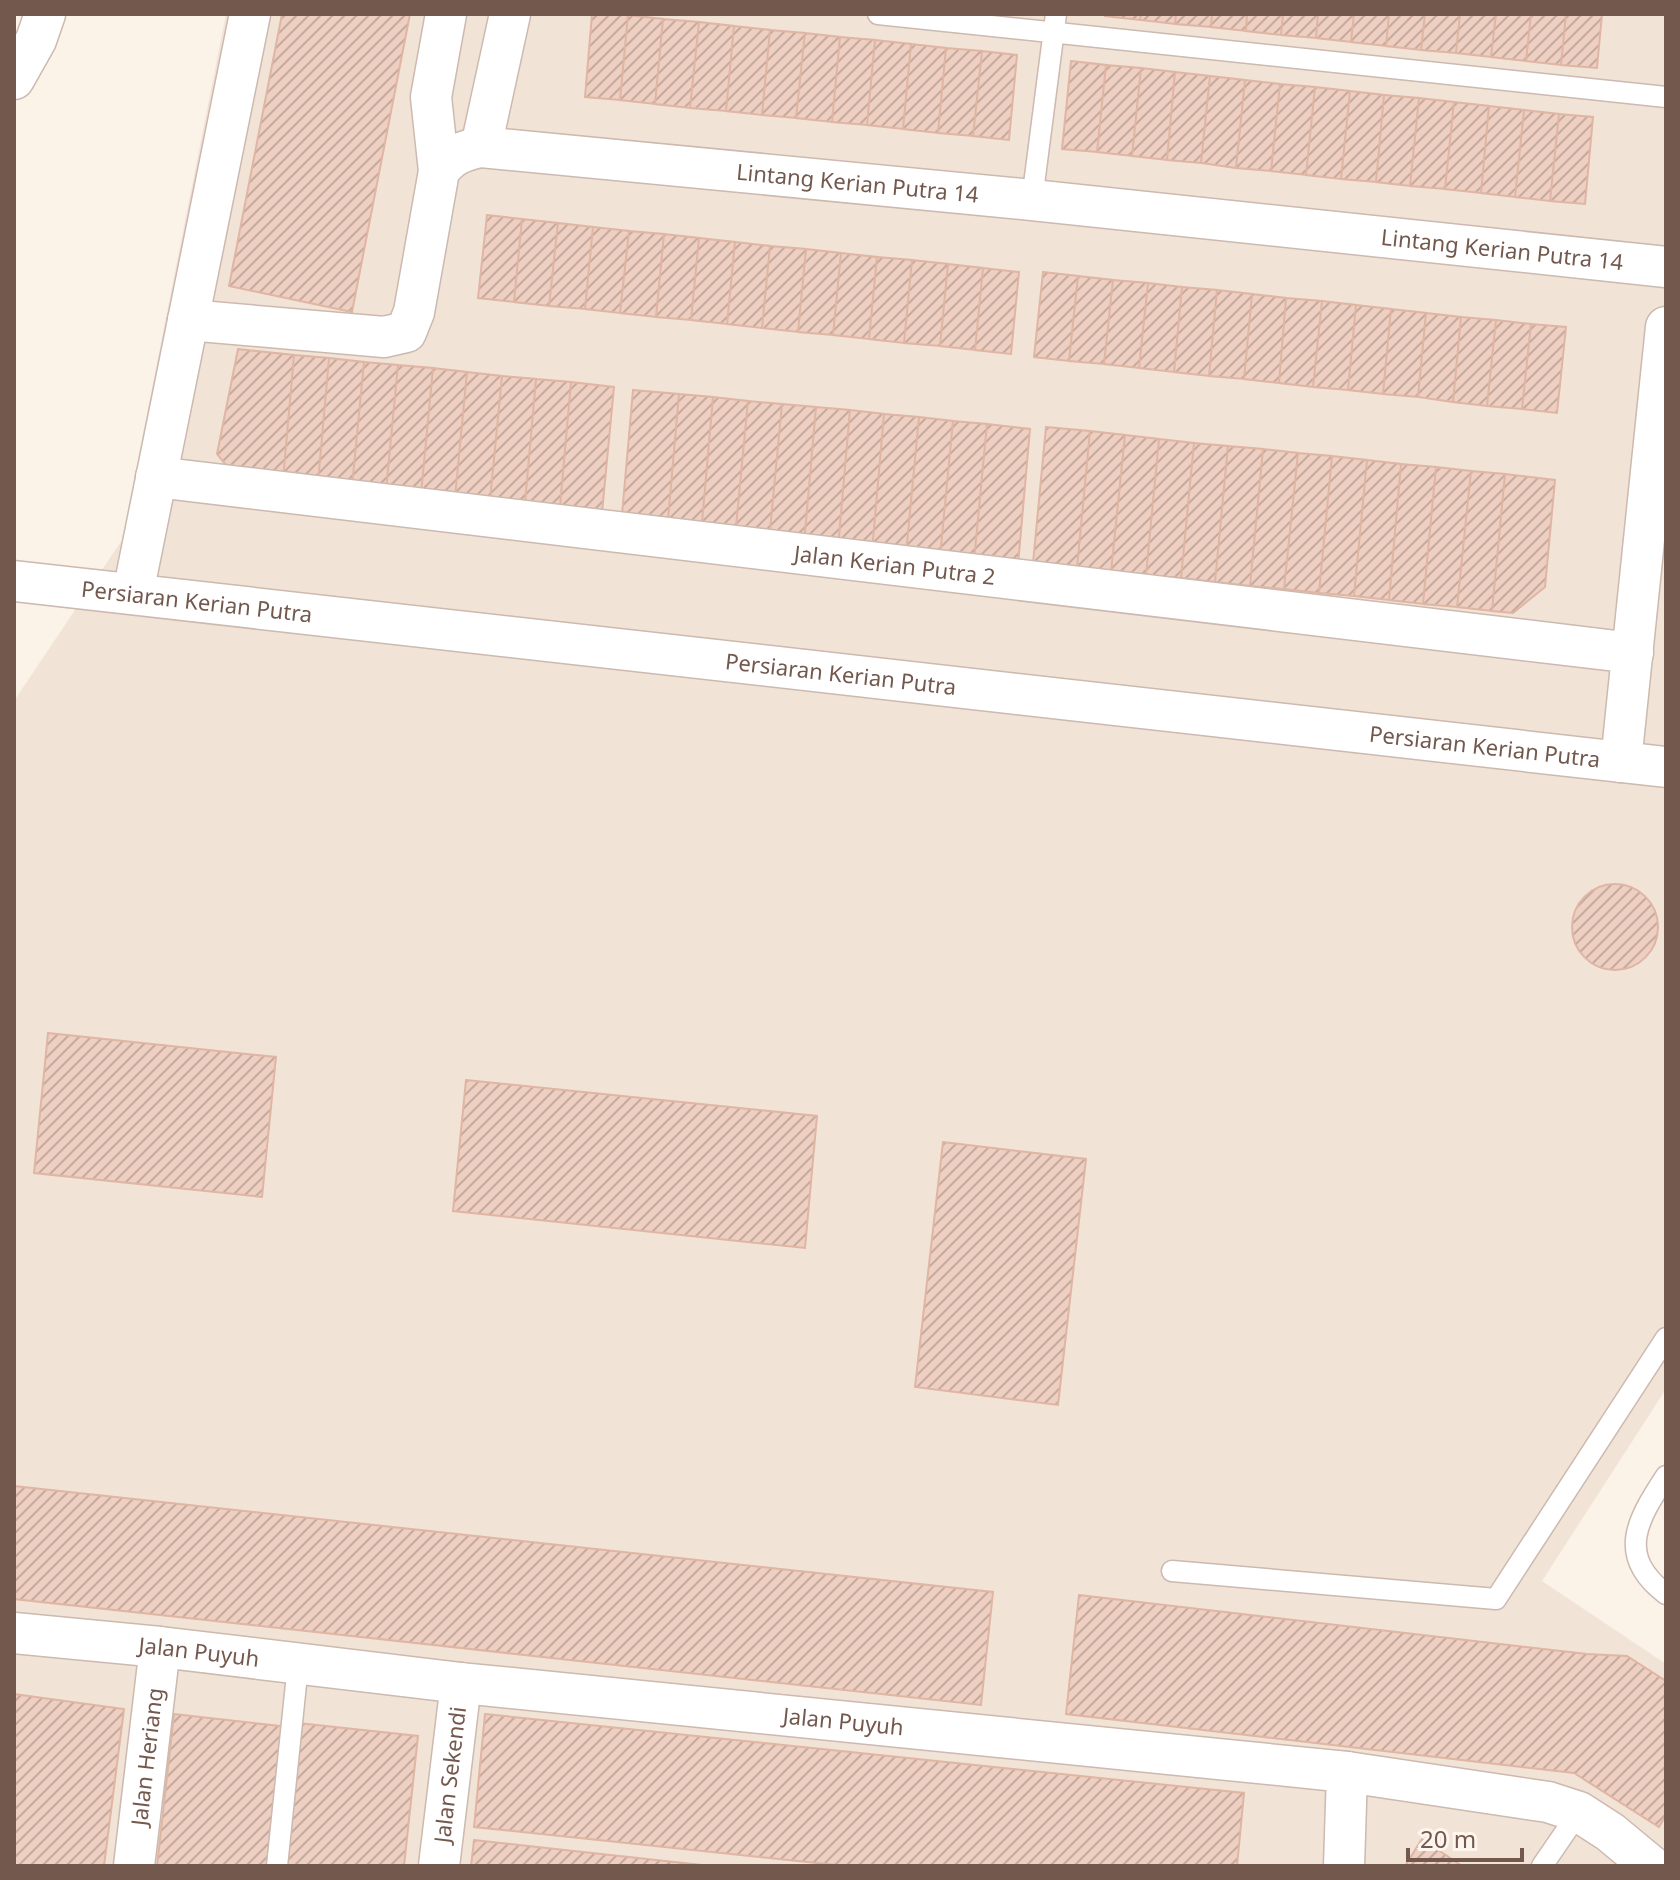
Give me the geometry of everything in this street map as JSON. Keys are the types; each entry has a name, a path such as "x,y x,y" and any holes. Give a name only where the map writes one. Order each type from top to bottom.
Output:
{"street":[{"path":"14,79 36,40 45,14"},
{"path":"133,593 250,14"},
{"path":"188,320 384,337 406,332 414,312 439,171 431,97 446,14"},
{"path":"481,147 510,14"},
{"name":"Lintang Kerian Putra 14","path":"439,171 447,160 462,151 481,147 1032,200 1666,267"},
{"path":"1621,762 1662,401 1666,327"},
{"name":"Jalan Kerian Putra 2","path":"156,477 1633,653"},
{"name":"Persiaran Kerian Putra","path":"14,581 1666,767"},
{"name":"Jalan Puyuh","path":"14,1633 461,1683 1347,1772 1548,1802 1579,1812 1610,1832 1651,1866"},
{"name":"Jalan Heriang","path":"134,1866 160,1647"},
{"name":"Jalan Sekendi","path":"439,1866 461,1683"},
{"path":"1344,1866 1347,1772"}],"lane":[{"path":"878,14 1055,23 1666,97"},
{"path":"1032,200 1055,23"},
{"path":"1172,1571 1496,1599 1666,1338"},
{"path":"1666,1476 1640,1516 1635,1544 1641,1567 1666,1594"},
{"path":"277,1866 298,1665"},
{"path":"1542,1866 1579,1812"}],"shaded area":[{"path":"226,14 1666,14 1666,1389 1542,1581 1666,1664 1666,1866 14,1866 14,701 122,540"}],"building":[{"path":"282,14 410,14 352,312 229,286"},
{"path":"592,14 628,15 620,100 585,97"},
{"path":"1105,14 1141,14 1140,20"},
{"path":"1141,14 1176,14 1175,24 1140,20"},
{"path":"1176,14 1212,14 1211,27 1175,24"},
{"path":"1212,14 1247,14 1246,31 1211,27"},
{"path":"1247,14 1283,14 1281,35 1246,31"},
{"path":"1283,14 1318,14 1316,38 1281,35"},
{"path":"1318,14 1354,14 1351,42 1316,38"},
{"path":"1354,14 1389,14 1386,46 1351,42"},
{"path":"1389,14 1425,14 1421,50 1386,46"},
{"path":"1425,14 1460,14 1456,53 1421,50"},
{"path":"1460,14 1496,14 1491,57 1456,53"},
{"path":"1496,14 1531,14 1526,61 1491,57"},
{"path":"1531,14 1566,14 1561,65 1526,61"},
{"path":"1566,14 1602,14 1597,68 1561,65"},
{"path":"628,15 663,19 655,104 620,100"},
{"path":"663,19 699,22 690,108 655,104"},
{"path":"699,22 734,26 726,111 690,108"},
{"path":"734,26 770,30 762,115 726,111"},
{"path":"770,30 805,33 796,118 762,115"},
{"path":"805,33 840,37 832,122 796,118"},
{"path":"840,37 875,40 867,125 832,122"},
{"path":"875,40 911,44 903,129 867,125"},
{"path":"911,44 946,48 938,133 903,129"},
{"path":"946,48 982,51 973,136 938,133"},
{"path":"982,51 1017,55 1009,140 973,136"},
{"path":"1071,61 1106,65 1097,152 1062,149"},
{"path":"1106,65 1141,68 1132,156 1097,152"},
{"path":"1141,68 1175,72 1167,160 1132,156"},
{"path":"1175,72 1210,76 1201,163 1167,160"},
{"path":"1210,76 1245,80 1236,168 1201,163"},
{"path":"1245,80 1280,84 1271,171 1236,168"},
{"path":"1280,84 1315,87 1306,175 1271,171"},
{"path":"1315,87 1350,91 1341,179 1306,175"},
{"path":"1350,91 1384,95 1376,182 1341,179"},
{"path":"1384,95 1419,98 1410,186 1376,182"},
{"path":"1419,98 1454,102 1445,189 1410,186"},
{"path":"1454,102 1489,106 1481,193 1445,189"},
{"path":"1489,106 1524,110 1515,197 1481,193"},
{"path":"1524,110 1559,114 1550,201 1515,197"},
{"path":"1559,114 1593,117 1585,204 1550,201"},
{"path":"487,215 522,219 514,302 478,298"},
{"path":"522,219 558,223 549,306 514,302"},
{"path":"558,223 593,227 585,309 549,306"},
{"path":"593,227 629,231 620,313 585,309"},
{"path":"629,231 664,234 656,317 620,313"},
{"path":"664,234 699,238 691,320 656,317"},
{"path":"699,238 735,242 727,324 691,320"},
{"path":"735,242 770,246 762,328 727,324"},
{"path":"770,246 806,249 798,332 762,328"},
{"path":"806,249 841,253 833,335 798,332"},
{"path":"841,253 877,257 869,339 833,335"},
{"path":"877,257 912,260 904,343 869,339"},
{"path":"912,260 948,264 940,346 904,343"},
{"path":"948,264 983,268 975,350 940,346"},
{"path":"983,268 1019,272 1011,354 975,350"},
{"path":"1043,272 1078,276 1069,361 1034,357"},
{"path":"1078,276 1113,280 1104,364 1069,361"},
{"path":"1113,280 1148,283 1139,368 1104,364"},
{"path":"1148,283 1182,287 1174,372 1139,368"},
{"path":"1182,287 1217,290 1209,376 1174,372"},
{"path":"1217,290 1252,294 1244,379 1209,376"},
{"path":"1252,294 1286,298 1279,383 1244,379"},
{"path":"1286,298 1322,301 1313,387 1279,383"},
{"path":"1322,301 1356,305 1348,390 1313,387"},
{"path":"1356,305 1391,309 1383,394 1348,390"},
{"path":"1391,309 1426,313 1418,397 1383,394"},
{"path":"1426,313 1461,317 1453,402 1418,397"},
{"path":"1461,317 1496,320 1487,406 1453,402"},
{"path":"1496,320 1531,324 1522,409 1487,406"},
{"path":"1531,324 1566,327 1557,413 1522,409"},
{"path":"238,349 294,355 282,491 243,486 217,454"},
{"path":"294,355 329,358 317,494 282,491"},
{"path":"329,358 364,362 351,497 317,494"},
{"path":"364,362 398,365 385,501 351,497"},
{"path":"398,365 433,368 420,505 385,501"},
{"path":"433,368 467,372 454,508 420,505"},
{"path":"467,372 502,376 489,511 454,508"},
{"path":"502,376 536,379 524,514 489,511"},
{"path":"536,379 571,382 559,518 524,514"},
{"path":"571,382 614,387 601,523 559,518"},
{"path":"633,390 679,394 667,531 621,526"},
{"path":"679,394 713,397 701,534 667,531"},
{"path":"713,397 748,401 735,537 701,534"},
{"path":"748,401 782,404 769,541 735,537"},
{"path":"782,404 816,407 804,544 769,541"},
{"path":"816,407 850,410 838,548 804,544"},
{"path":"850,410 884,414 872,551 838,548"},
{"path":"884,414 919,417 906,554 872,551"},
{"path":"919,417 953,421 940,557 906,554"},
{"path":"953,421 987,424 974,561 940,557"},
{"path":"987,424 1030,429 1018,565 974,561"},
{"path":"1046,427 1090,431 1077,568 1033,563"},
{"path":"1090,431 1125,435 1111,572 1077,568"},
{"path":"1125,435 1159,439 1146,575 1111,572"},
{"path":"1159,439 1194,443 1181,578 1146,575"},
{"path":"1194,443 1228,446 1215,582 1181,578"},
{"path":"1228,446 1263,449 1250,586 1215,582"},
{"path":"1263,449 1298,453 1284,589 1250,586"},
{"path":"1298,453 1332,456 1319,593 1284,589"},
{"path":"1332,456 1367,460 1354,596 1319,593"},
{"path":"1367,460 1401,464 1389,600 1354,596"},
{"path":"1401,464 1436,467 1423,604 1389,600"},
{"path":"1436,467 1471,471 1457,607 1423,604"},
{"path":"1471,471 1505,474 1492,611 1457,607"},
{"path":"1505,474 1555,480 1545,587 1513,613 1492,611"},
{"path":"1615,884 1639,891 1651,903 1658,927 1651,951 1639,963 1615,970 1591,963 1579,951 1572,927 1579,903 1591,891"},
{"path":"48,1033 276,1057 262,1197 34,1173"},
{"path":"466,1080 817,1116 805,1248 453,1211"},
{"path":"943,1142 1086,1159 1058,1405 915,1387"},
{"path":"14,1486 993,1592 981,1705 14,1599"},
{"path":"1079,1595 1587,1654 1627,1656 1666,1681 1666,1815 1659,1827 1574,1773 1066,1714"},
{"path":"14,1694 124,1709 104,1866 14,1866"},
{"path":"174,1714 288,1727 273,1866 157,1866"},
{"path":"485,1714 1244,1793 1237,1866 845,1866 474,1827"},
{"path":"298,1723 418,1736 404,1866 283,1866"},
{"path":"1422,1839 1462,1866 1405,1866"},
{"path":"474,1840 711,1866 471,1866"}]}
